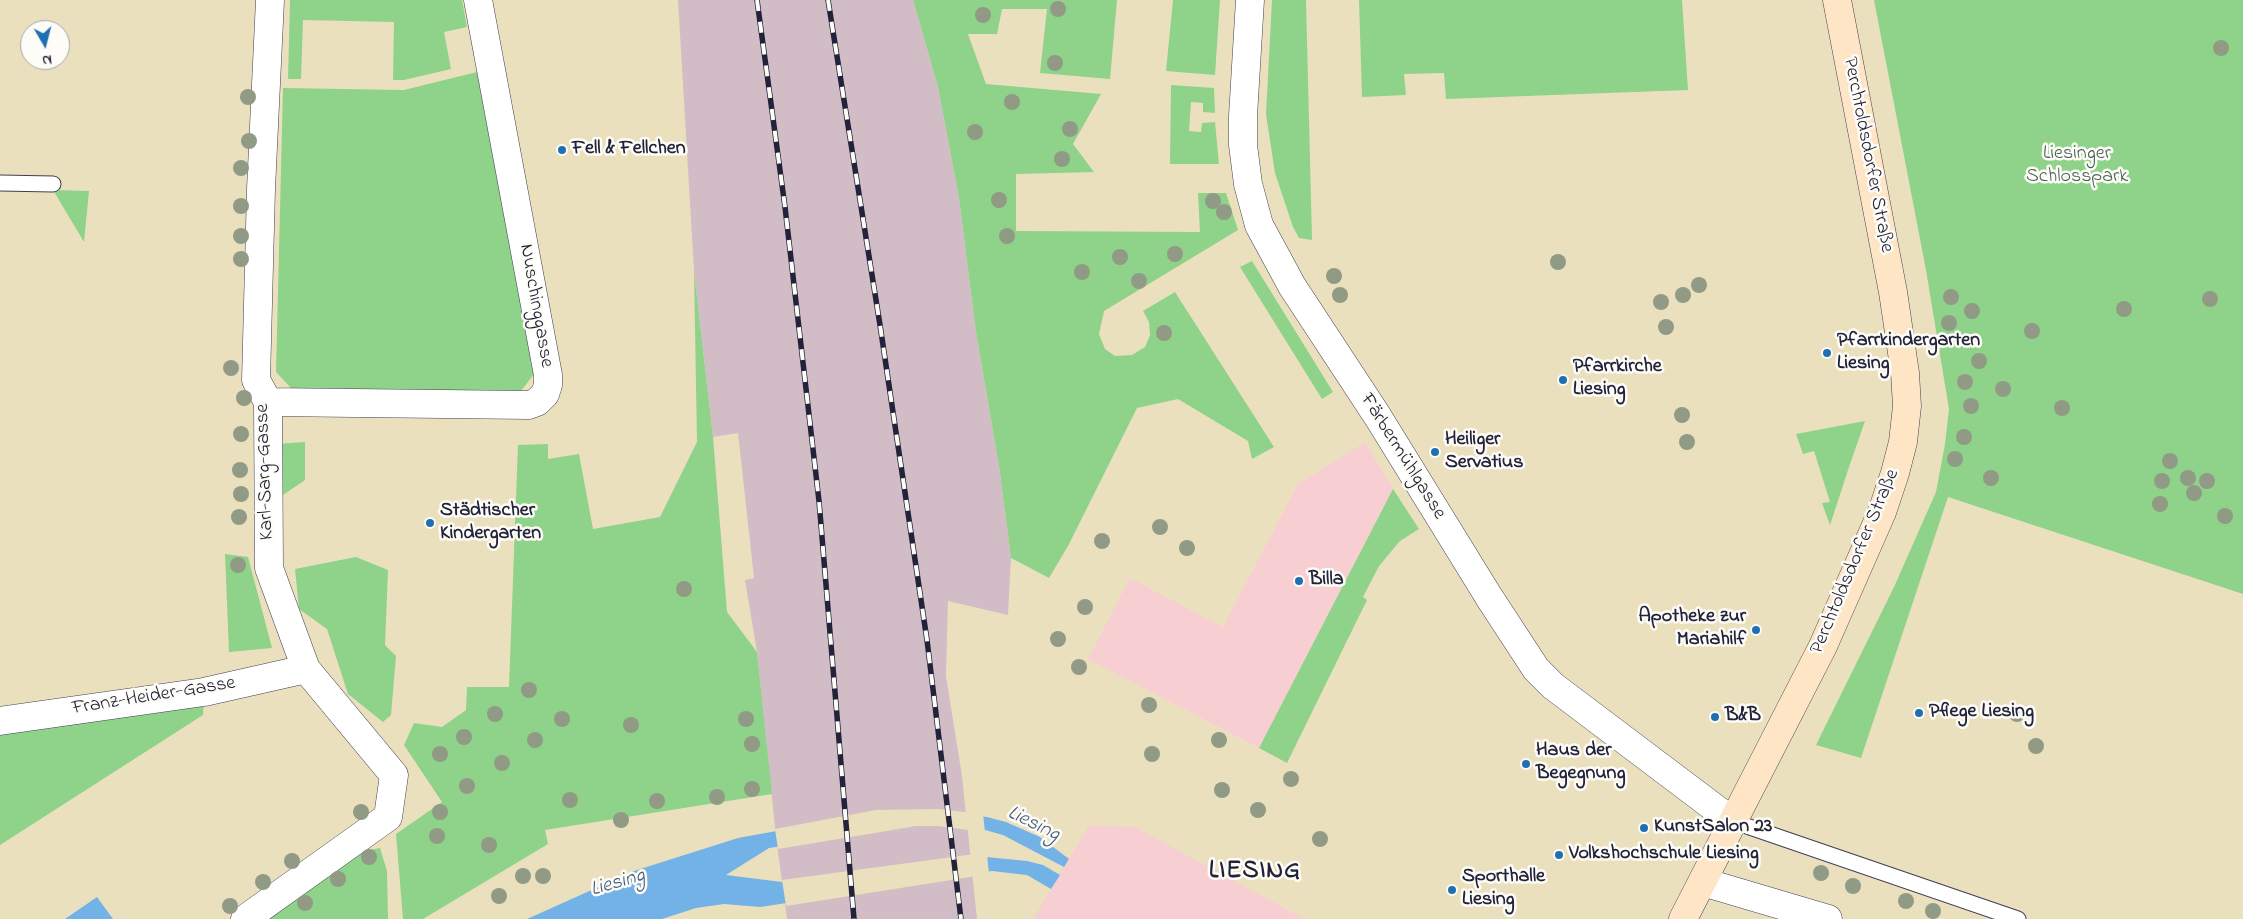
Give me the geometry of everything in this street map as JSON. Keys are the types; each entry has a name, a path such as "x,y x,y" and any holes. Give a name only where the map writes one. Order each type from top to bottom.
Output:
{"main road":[{"name":"Perchtoldsdorfer Straße","path":"1683,919 1823,646 1882,512 1896,473 1903,442 1907,406 1905,373 1895,301 1837,0"}],"street":[{"name":"Karl-Sarg-Gasse","path":"245,919 388,817 394,776 306,669 269,568 268,402 256,380 261,188 270,0"},
{"name":"Nuschinggasse","path":"268,402 529,405 537,402 545,394 548,385 548,375 478,0"},
{"name":"Färbermühlgasse","path":"1250,0 1242,116 1243,145 1248,184 1259,225 1292,286 1378,417 1485,591 1536,668 1553,686 1732,821"},
{"name":"Franz-Heider-Gasse","path":"0,721 204,692 306,669"},
{"path":"1703,882 1828,919"}],"lane":[{"path":"0,183 53,184"},
{"path":"1732,821 2018,919"}],"shaded area":[{"path":"678,0 913,0 938,87 959,198 976,332 999,466 1011,558 1008,615 948,601 946,676 962,776 977,919 787,919 776,837 757,652 745,580 754,578 738,433 713,437 694,271"},
{"path":"1365,442 1393,489 1259,748 1088,659 1130,578 1223,627 1298,484"},
{"path":"1089,825 1135,827 1301,917 1300,919 1033,919"}],"green space":[{"path":"290,0 462,0 467,27 444,32 451,69 404,80 393,80 394,22 303,20 301,79 288,79"},
{"path":"913,0 1117,0 1110,79 1040,73 1047,9 1002,9 997,34 968,34 986,84 1101,94 1073,144 1094,172 1016,174 1016,231 1200,232 1198,193 1226,193 1238,230 1104,311 1099,334 1105,349 1115,356 1132,355 1145,347 1150,335 1149,322 1143,311 1175,292 1274,447 1252,459 1248,441 1178,399 1137,408 1068,546 1049,578 1011,558 999,466 976,332 959,198 938,87"},
{"path":"1173,0 1220,0 1215,75 1166,71"},
{"path":"1272,0 1306,0 1312,240 1299,238 1293,227 1275,173 1266,114"},
{"path":"1359,0 1682,0 1688,90 1446,99 1444,73 1404,74 1406,95 1362,97"},
{"name":"Liesinger Schlosspark","path":"1874,0 2243,0 2243,594 1948,497 1861,758 1816,745 1894,587 1936,492 1949,409 1926,270"},
{"path":"477,72 534,374 521,391 291,388 276,372 283,88 404,90"},
{"path":"1171,85 1214,88 1215,113 1203,112 1203,103 1191,102 1189,131 1201,132 1202,123 1215,122 1219,164 1170,164"},
{"path":"53,190 89,191 84,242"},
{"path":"1252,261 1333,392 1322,399 1240,267"},
{"path":"694,271 713,437 727,612 757,652 772,794 545,830 548,844 423,919 403,919 396,834 442,802 404,745 414,723 442,727 466,710 467,687 509,687 518,445 548,444 548,459 579,454 593,529 660,517 697,442"},
{"path":"1865,421 1830,525 1822,503 1830,502 1814,451 1803,454 1796,434"},
{"path":"305,442 305,480 277,499 277,444"},
{"path":"1393,489 1419,529 1400,541 1379,566 1363,597 1367,600 1287,763 1259,748"},
{"path":"225,554 248,557 272,648 229,652"},
{"path":"356,557 388,570 385,645 396,656 391,715 383,722 348,694 327,629 299,609 295,569"},
{"path":"204,700 203,715 0,845 0,730"},
{"path":"380,848 387,871 388,919 263,919 358,852"}],"water":[{"name":"Liesing","path":"938,811 987,817 1006,822 1040,837 1069,859 1064,867 1003,835 974,827 938,823 769,848 726,875 782,882 976,856 1027,861 1043,865 1060,875 1051,889 1027,875 992,871 760,907 724,904 696,908 662,919 527,919 634,871 738,838 876,813"},
{"path":"97,897 113,919 65,919"}],"pier":[{"path":"938,809 983,814 985,832 938,826 917,826 778,849 775,829 876,810"},
{"path":"975,854 987,854 989,874 786,906 782,880"}],"railway":[{"path":"757,0 785,207 819,501 854,919"},
{"path":"828,0 880,325 927,640 961,919"}],"place":[{"name":"Fell & Fellchen","path":"562,150"},
{"name":"Pfarrkindergarten Liesing","path":"1827,353"},
{"name":"Pfarrkirche Liesing","path":"1563,380"},
{"name":"Heiliger Servatius","path":"1435,452"},
{"name":"Städtischer Kindergarten","path":"430,523"},
{"name":"Billa","path":"1299,581"},
{"name":"Apotheke zur Mariahilf","path":"1756,630"},
{"name":"Pflege Liesing","path":"1919,713"},
{"name":"B&B","path":"1715,717"},
{"name":"Haus der Begegnung","path":"1526,764"},
{"name":"KunstSalon 23","path":"1644,828"},
{"name":"Volkshochschule Liesing","path":"1559,855"},
{"name":"Sporthalle Liesing","path":"1452,890"}],"district":[{"name":"LIESING","path":"1255,873"}]}
